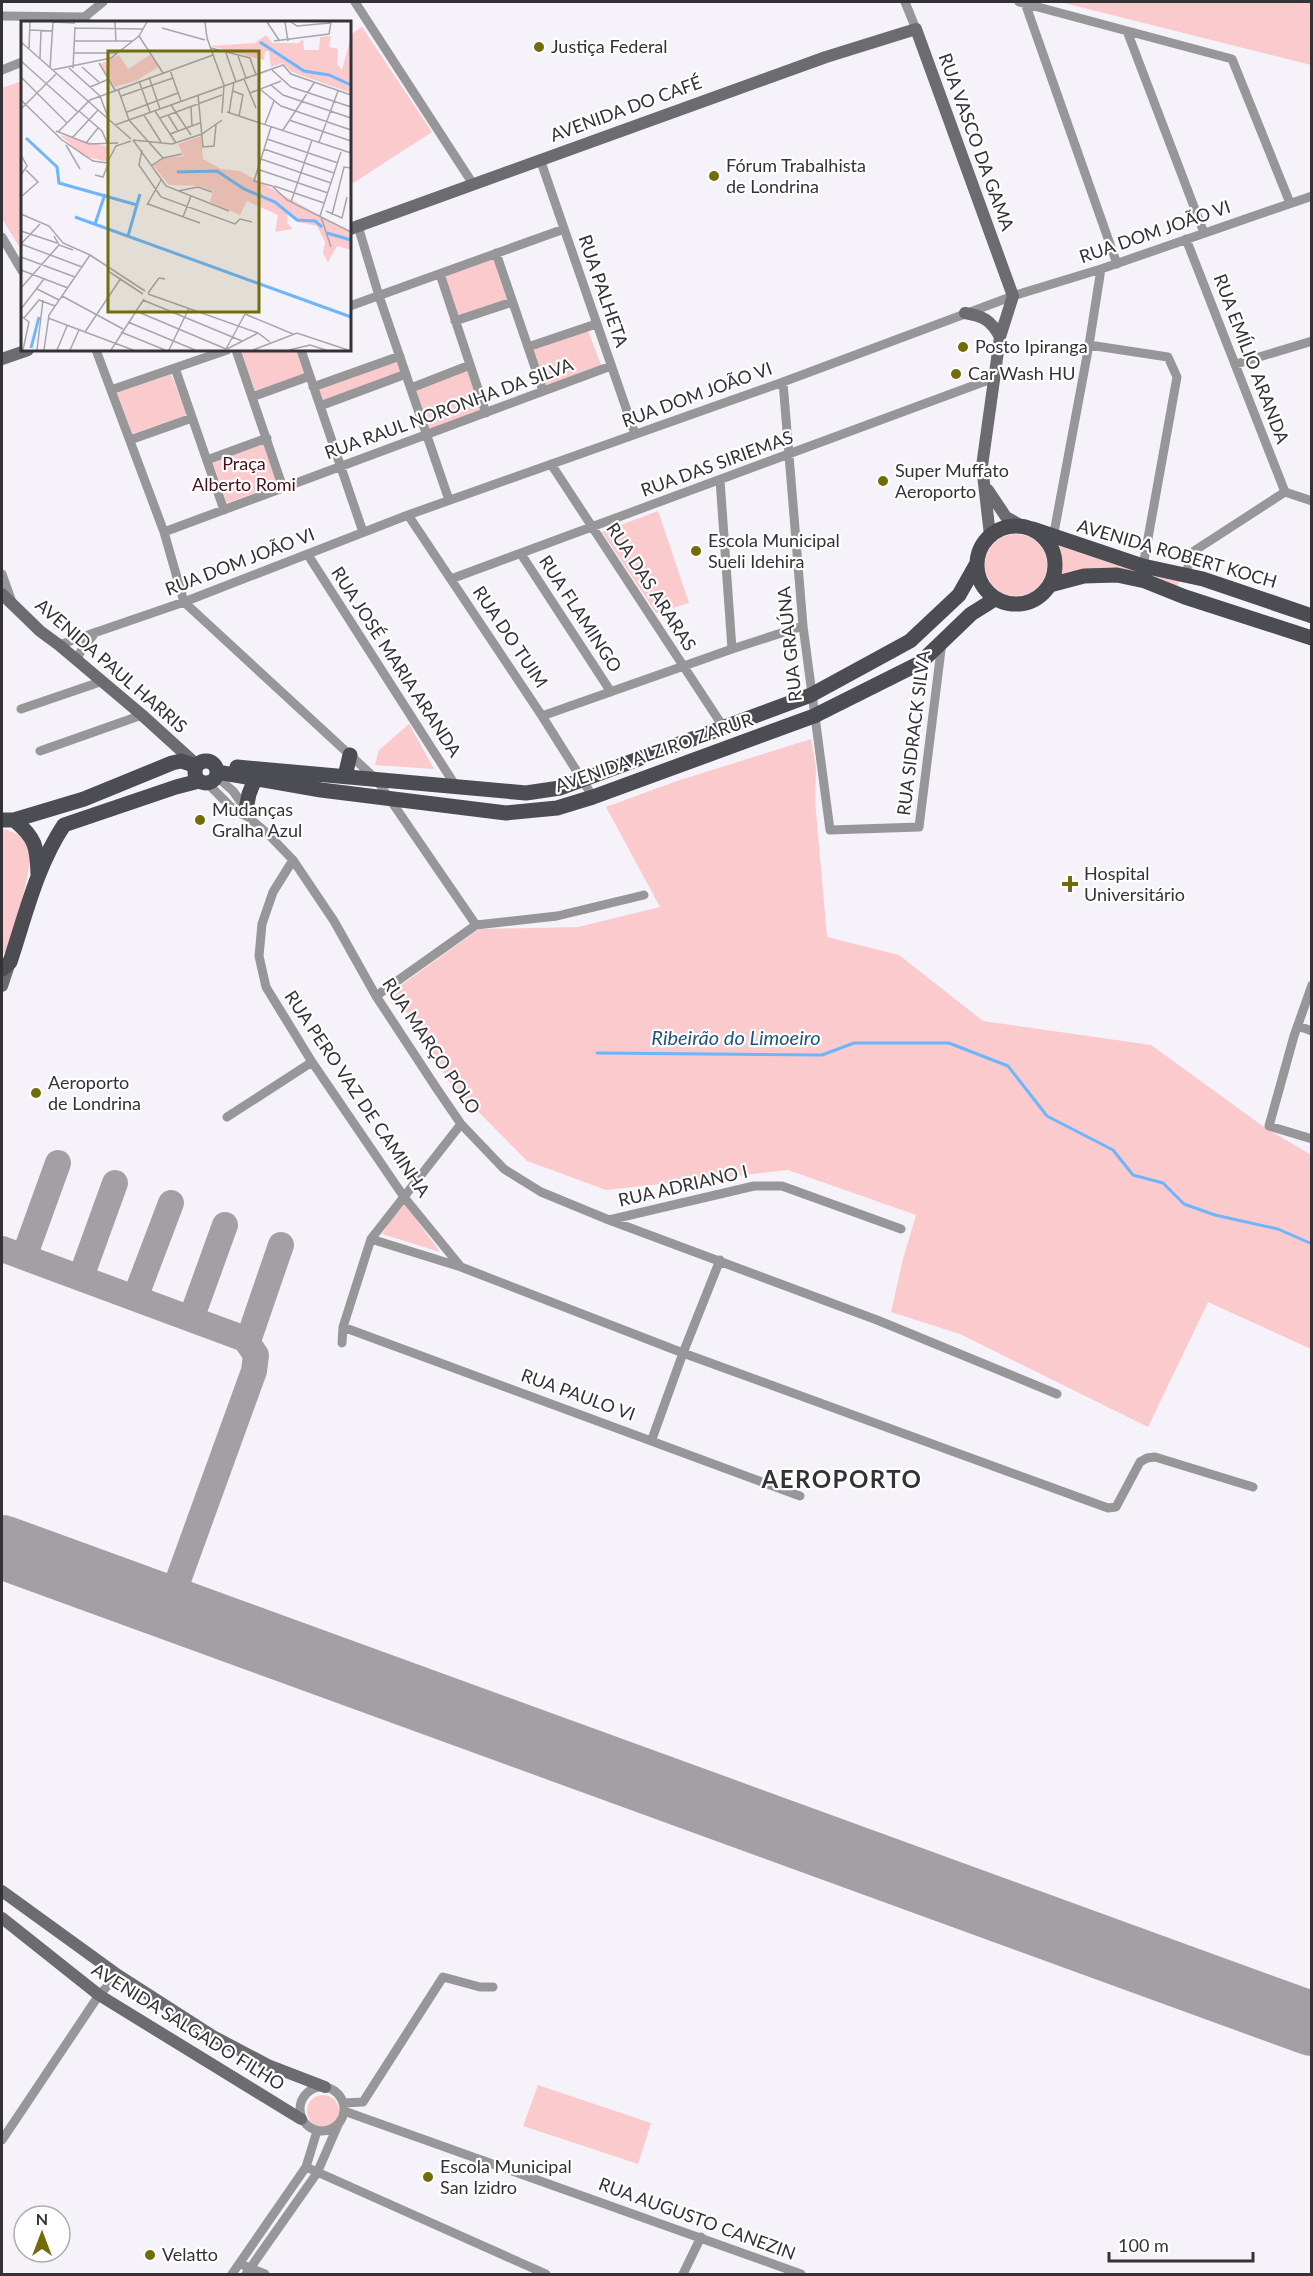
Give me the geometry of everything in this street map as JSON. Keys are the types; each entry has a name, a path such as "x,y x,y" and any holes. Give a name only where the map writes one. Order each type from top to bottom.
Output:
{"main road":[{"name":"AVENIDA ROBERT KOCH","path":"1027,528 1143,566 1203,579 1311,616"},
{"path":"1027,528 1047,542 1055,560 1054,573 1050,585 1036,598 1019,604 1006,603 995,599 985,590 978,578 976,566 978,554 982,543 1000,529 1027,528"},
{"name":"AVENIDA ALZIRO ZARUR","path":"211,776 345,776 526,793 560,788 812,694 910,641 959,595 976,566"},
{"name":"AVENIDA ROBERT KOCH","path":"1050,585 1084,576 1117,575 1145,581 1311,638"},
{"path":"1186,575 1191,598"},
{"path":"1191,598 1203,579"},
{"name":"AVENIDA ALZIRO ZARUR","path":"211,776 255,779 321,790 506,813 557,808 593,798 814,716 920,663 971,614 995,599"},
{"path":"345,776 350,755"},
{"path":"8,820 84,799 181,761 197,765 195,776 211,776"},
{"path":"6,966 54,839 64,825 211,776"},
{"path":"247,813 249,794 255,779"},
{"path":"84,799 90,816"},
{"path":"8,820 30,836 36,845 39,877"}],"street":[{"path":"2,16 82,20 103,2"},
{"path":"356,2 473,184"},
{"name":"RUA VASCO DA GAMA","path":"905,2 1012,296"},
{"path":"1022,2 1232,59 1290,203"},
{"path":"1022,2 1117,264"},
{"name":"AVENIDA DO CAFÉ","path":"354,227 826,57 916,28"},
{"path":"1127,31 1204,233"},
{"path":"2,70 21,62"},
{"name":"RUA PALHETA","path":"540,159 635,434"},
{"name":"RUA DOM JOÃO VI","path":"59,645 184,602 408,515 783,382 1012,296 1117,264 1311,196"},
{"path":"354,227 449,500"},
{"path":"351,306 564,229"},
{"name":"RUA EMÍLIO ARANDA","path":"1186,239 1285,492"},
{"path":"3,242 21,269"},
{"path":"495,254 543,392"},
{"path":"1053,538 1101,269"},
{"path":"440,273 486,413"},
{"path":"990,535 982,466 1000,337 1012,296"},
{"path":"456,321 512,302"},
{"path":"965,313 989,320 1000,337"},
{"path":"528,347 597,324"},
{"path":"1236,364 1311,341"},
{"path":"1089,345 1168,357 1177,377 1143,566"},
{"path":"2,359 25,351"},
{"path":"96,351 164,532 184,602 376,779 476,926"},
{"path":"111,390 224,351"},
{"path":"236,351 284,488"},
{"path":"301,351 363,532"},
{"path":"313,387 400,356"},
{"path":"411,388 470,365"},
{"name":"RUA RAUL NORONHA DA SILVA","path":"164,532 611,366"},
{"path":"175,368 224,510"},
{"path":"320,406 406,374"},
{"path":"252,397 309,376"},
{"name":"RUA DAS SIRIEMAS","path":"451,579 994,378"},
{"name":"RUA GRAÚNA","path":"783,382 802,626 830,831"},
{"path":"130,440 192,418"},
{"path":"207,460 267,438"},
{"name":"RUA DAS ARARAS","path":"551,464 724,728"},
{"path":"720,480 732,649"},
{"name":"AVENIDA ROBERT KOCH","path":"983,481 1006,517 1027,528"},
{"path":"1186,575 1194,551 1285,492 1311,501"},
{"name":"RUA DO TUIM","path":"408,515 542,716 593,798"},
{"name":"RUA FLAMINGO","path":"521,554 611,692"},
{"name":"RUA JOSÉ MARIA ARANDA","path":"308,555 457,788"},
{"path":"2,574 13,605"},
{"name":"AVENIDA PAUL HARRIS","path":"2,594 40,631 103,681 197,765"},
{"path":"542,716 802,626"},
{"path":"77,660 82,649 96,632"},
{"name":"RUA SIDRACK SILVA","path":"830,831 919,827 942,642"},
{"path":"21,709 103,681"},
{"path":"40,751 142,715"},
{"name":"RUA MARÇO POLO","path":"211,776 235,811 247,813 293,860 334,921 376,996 461,1124 504,1169 541,1192 609,1220 877,1320 1057,1394"},
{"name":"RUA PERO VAZ DE CAMINHA","path":"293,860 273,892 262,924 259,956 266,987 312,1062 404,1197 461,1268"},
{"path":"376,996 476,926 557,916 644,895"},
{"path":"2,986 6,966"},
{"path":"1311,985 1269,1126 1311,1139"},
{"path":"1298,1026 1311,1031"},
{"path":"227,1117 312,1062"},
{"path":"342,1342 343,1327 371,1239 461,1124"},
{"name":"RUA ADRIANO I","path":"609,1220 754,1186 782,1186 901,1229"},
{"path":"371,1239 461,1268 682,1353 1108,1508 1116,1508 1140,1462 1147,1458 1155,1457 1253,1487"},
{"path":"651,1439 682,1353 720,1260"},
{"name":"RUA PAULO VI","path":"343,1327 800,1496"},
{"name":"AVENIDA SALGADO FILHO","path":"2,1891 118,1975 213,2036 268,2065 325,2087"},
{"name":"AVENIDA SALGADO FILHO","path":"2,1918 99,1995 301,2119"},
{"path":"2,2140 99,1995 118,1975"},
{"path":"344,2107 363,2102 443,1977 480,1987 493,1987"},
{"path":"248,2272 317,2173 338,2125 344,2107 337,2092 325,2087 312,2089 302,2098 301,2119 310,2129 324,2132 338,2125"},
{"name":"RUA AUGUSTO CANEZIN","path":"344,2107 801,2274"},
{"path":"232,2274 306,2167 317,2131"},
{"path":"306,2167 546,2274"},
{"path":"683,2274 701,2237"},
{"path":"240,2263 248,2272 265,2274"}],"green space":[{"path":"1060,2 1311,2 1311,65"},
{"path":"362,27 432,132 351,184 351,34"},
{"path":"21,81 21,249 2,219 2,88"},
{"path":"493,258 507,300 458,317 444,276"},
{"path":"588,331 601,365 546,386 534,350"},
{"path":"241,351 297,351 305,374 255,391"},
{"path":"397,360 402,372 321,402 318,389"},
{"path":"467,370 482,411 429,430 416,390"},
{"path":"171,374 187,415 132,434 117,393"},
{"name":"Praça Alberto Romi","path":"263,443 278,485 227,503 213,463"},
{"path":"658,511 689,603 656,613 602,532"},
{"path":"1010,534 1022,534 1038,543 1045,553 1047,565 1045,577 1038,587 1022,596 1010,596 999,591 990,582 985,571 985,559 990,548 999,539"},
{"path":"1056,545 1151,576 1179,581 1177,588 1062,577 1061,555"},
{"path":"409,724 434,769 375,765 379,750"},
{"path":"811,739 816,767 815,801 827,937 899,955 983,1021 1151,1045 1264,1127 1311,1155 1311,1349 1208,1302 1148,1427 960,1334 891,1312 916,1215 788,1170 606,1190 527,1161 450,1083 393,991 479,929 578,927 660,907 606,807 677,781"},
{"path":"2,829 13,832 24,839 30,854 27,879 19,910 9,946 2,956"},
{"path":"403,1201 440,1252 382,1234"},
{"path":"538,2085 651,2123 638,2164 523,2126"},
{"path":"323,2095 334,2100 339,2111 334,2122 323,2127 312,2122 307,2111 312,2100"}],"waterway":[{"name":"Ribeirão do Limoeiro","path":"597,1053 822,1055 854,1043 949,1043 1008,1066 1047,1116 1113,1150 1133,1175 1163,1183 1184,1204 1215,1215 1278,1229 1312,1244"}],"taxiway":[{"path":"24,1257 58,1163"},
{"path":"81,1277 115,1183"},
{"path":"135,1298 171,1203"},
{"path":"191,1319 225,1225"},
{"path":"248,1341 281,1245"},
{"path":"2,1249 245,1339 256,1355 254,1371 168,1608"}],"runway":[{"path":"2,1547 1312,2024"}],"place":[{"name":"Justiça Federal","path":"539,47"},
{"name":"Fórum Trabalhista de Londrina","path":"714,176"},
{"name":"Posto Ipiranga","path":"963,347"},
{"name":"Car Wash HU","path":"956,374"},
{"name":"Super Muffato Aeroporto","path":"883,481"},
{"name":"Escola Municipal Sueli Idehira","path":"696,551"},
{"name":"Mudanças Gralha Azul","path":"200,820"},
{"name":"Hospital Universitário","path":"1070,884"},
{"name":"Aeroporto de Londrina","path":"36,1093"},
{"name":"Escola Municipal San Izidro","path":"428,2177"},
{"name":"Velatto","path":"150,2255"}],"district":[{"name":"AEROPORTO","path":"842,1480"}]}
